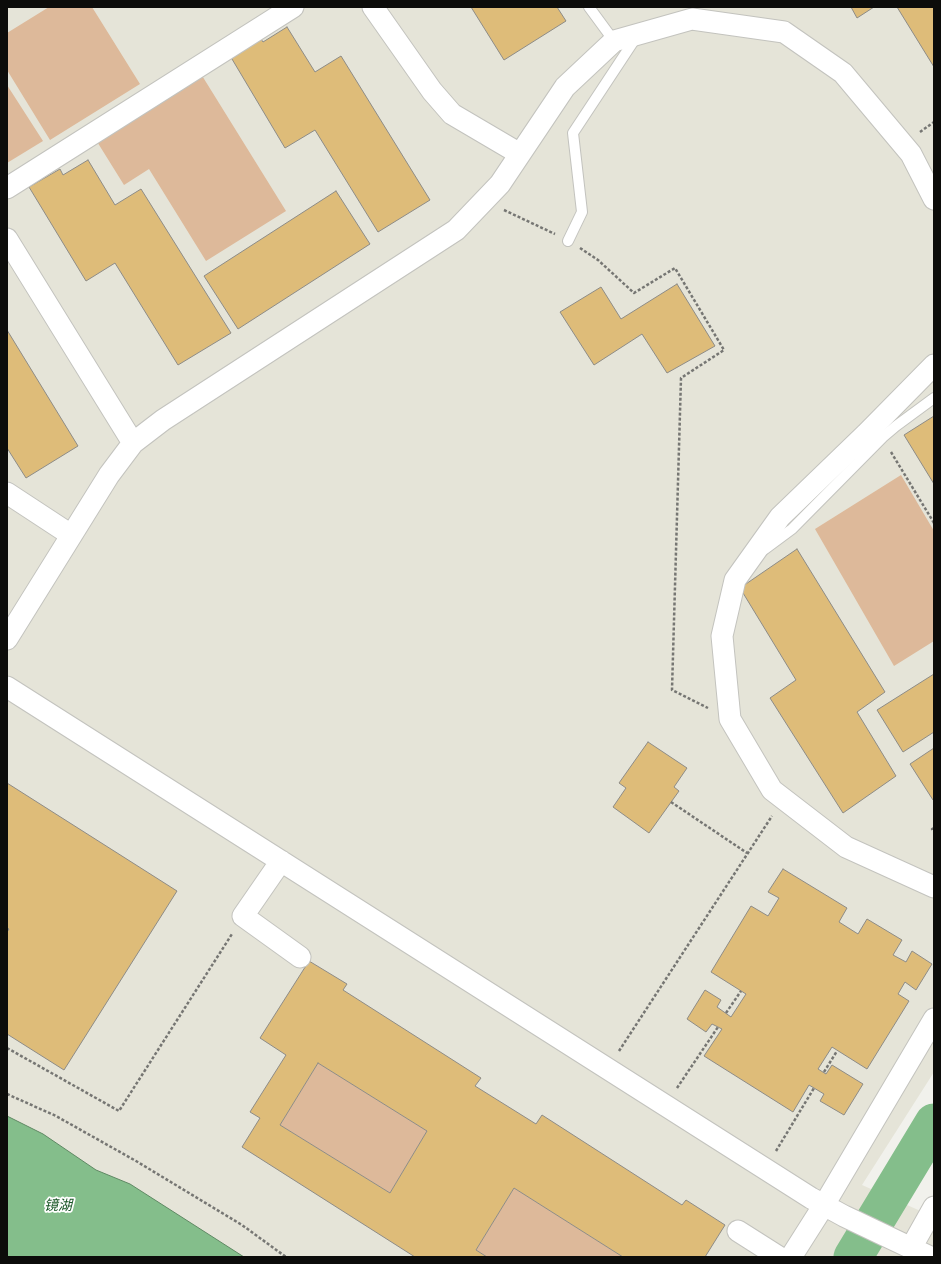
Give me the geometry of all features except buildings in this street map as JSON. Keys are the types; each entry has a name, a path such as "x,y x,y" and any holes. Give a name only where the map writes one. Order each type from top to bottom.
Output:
{"street":[{"path":"7,188 293,7"},
{"path":"373,7 432,91 452,114 520,154"},
{"path":"7,639 71,534 109,475 133,443 163,420 456,230 500,184 565,86 614,41 692,19 784,32 843,73 911,154 934,199"},
{"path":"7,239 133,443"},
{"path":"934,365 866,434 780,517 735,580 722,636 730,719 772,790 846,847 934,887"},
{"path":"7,493 71,534"},
{"path":"7,687 824,1206 930,1257"},
{"path":"281,861 243,916 300,957"},
{"path":"791,1257 824,1206 934,1019"},
{"path":"911,1248 934,1207"},
{"path":"738,1231 779,1257"}],"lane":[{"path":"589,7 614,41"},
{"path":"568,241 582,212 573,133 638,34"},
{"path":"749,561 792,529 896,426 934,398"}],"path":[{"path":"484,201 568,241 598,260 634,293 675,268 724,350 681,378 672,690 730,719"},
{"path":"883,438 934,523"},
{"path":"618,1052 783,798"},
{"path":"671,802 747,853"},
{"path":"7,1048 119,1111 243,916"},
{"path":"726,1014 741,991"},
{"path":"676,1090 718,1027"},
{"path":"824,1072 837,1051"},
{"path":"775,1152 814,1088"},
{"path":"7,1094 56,1116 136,1161 242,1225 286,1257"}],"shaded area":[{"path":"7,7 934,7 934,1072 862,1185 934,1217 934,1257 7,1257"},
{"path":"49,7 92,7 140,84 50,140 7,70 7,33"},
{"path":"201,74 286,211 206,261 149,169 124,185 96,140"},
{"path":"7,85 43,141 7,163"},
{"path":"901,475 934,531 934,641 894,666 815,529"},
{"path":"318,1063 427,1131 390,1193 280,1125"},
{"path":"514,1188 623,1257 487,1257 476,1250"}],"water":[{"name":"镜湖","path":"7,1116 43,1134 96,1170 130,1184 244,1257 7,1257"}],"waterway":[{"path":"853,1257 934,1123"}]}
